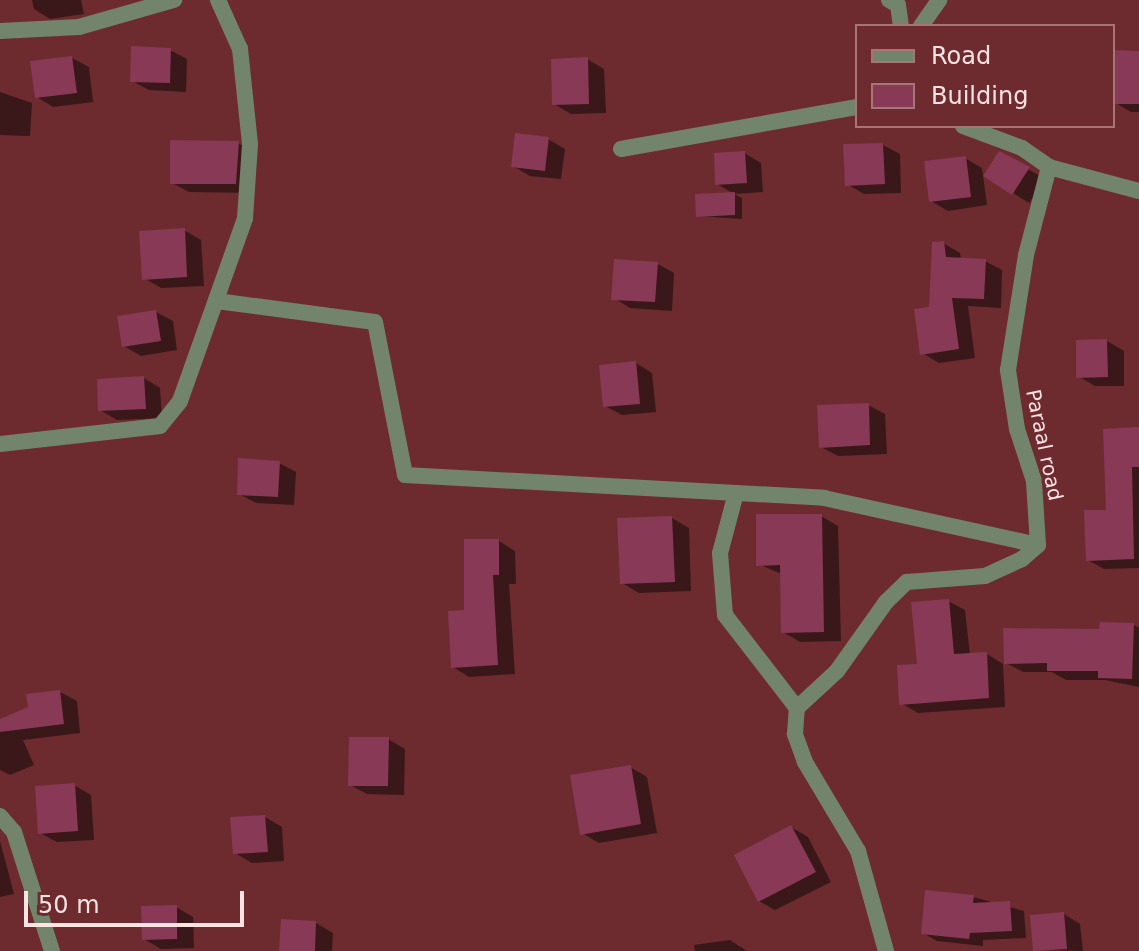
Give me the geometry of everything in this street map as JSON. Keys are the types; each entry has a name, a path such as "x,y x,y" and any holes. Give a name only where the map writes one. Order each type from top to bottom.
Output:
{"street":[{"path":"0,31 79,27 174,0"},
{"path":"0,444 160,426 180,401 245,218 250,144 240,49 218,0"},
{"path":"889,0 898,5 901,24"},
{"path":"922,24 939,0"},
{"path":"621,149 855,107"},
{"path":"968,128 1022,148 1049,167 1139,191"},
{"name":"Paraal road","path":"1038,545 1034,481 1017,429 1008,370 1026,255 1049,167"},
{"path":"217,301 375,322 405,475 824,498 1038,545"},
{"path":"736,493 720,553 725,615 797,708 795,734 805,762 858,851 886,951"},
{"path":"797,708 837,671 886,602 907,582 985,576 1022,559 1038,545"},
{"path":"0,816 14,832 52,951"}],"building":[{"path":"131,46 171,48 170,83 130,82"},
{"path":"1115,50 1139,51 1139,104 1115,104"},
{"path":"72,56 77,93 35,98 30,61"},
{"path":"588,57 589,104 552,105 551,59"},
{"path":"515,133 549,137 545,171 511,167"},
{"path":"170,140 239,141 236,184 170,184"},
{"path":"883,143 885,184 845,186 843,144"},
{"path":"745,151 747,183 715,185 714,153"},
{"path":"999,151 1030,167 1012,195 983,176"},
{"path":"966,156 971,197 929,202 924,161"},
{"path":"735,192 735,215 696,217 695,194"},
{"path":"185,228 187,277 142,280 139,231"},
{"path":"944,241 946,257 986,259 984,299 952,298 959,349 920,355 914,309 929,307 932,242"},
{"path":"614,259 658,262 655,302 611,300"},
{"path":"156,310 161,341 122,347 117,316"},
{"path":"1107,339 1108,377 1076,378 1076,340"},
{"path":"636,361 640,404 603,407 599,365"},
{"path":"144,376 146,409 98,411 97,379"},
{"path":"869,403 870,445 819,448 817,405"},
{"path":"1139,427 1139,467 1132,467 1134,559 1086,561 1084,510 1106,510 1103,429"},
{"path":"238,458 280,461 278,497 237,495"},
{"path":"756,514 822,514 824,632 781,633 780,565 756,566"},
{"path":"672,516 675,582 620,584 617,518"},
{"path":"464,539 499,539 499,575 493,575 498,665 451,668 448,611 464,610"},
{"path":"949,599 954,654 987,652 989,698 899,705 897,665 917,664 911,602"},
{"path":"1100,622 1134,623 1132,679 1098,678 1098,671 1047,671 1047,663 1004,664 1003,628 1099,629"},
{"path":"60,690 64,724 0,732 0,719 28,707 26,694"},
{"path":"349,737 389,737 388,786 348,786"},
{"path":"631,765 641,824 580,835 570,775"},
{"path":"75,783 78,831 38,834 35,786"},
{"path":"265,815 268,852 233,854 230,817"},
{"path":"791,825 816,872 758,902 734,855"},
{"path":"925,890 974,895 973,903 1010,901 1012,931 970,933 969,939 921,934"},
{"path":"177,905 177,939 142,940 141,906"},
{"path":"1064,912 1067,949 1033,951 1030,915"},
{"path":"281,919 316,921 315,951 279,951"}]}
